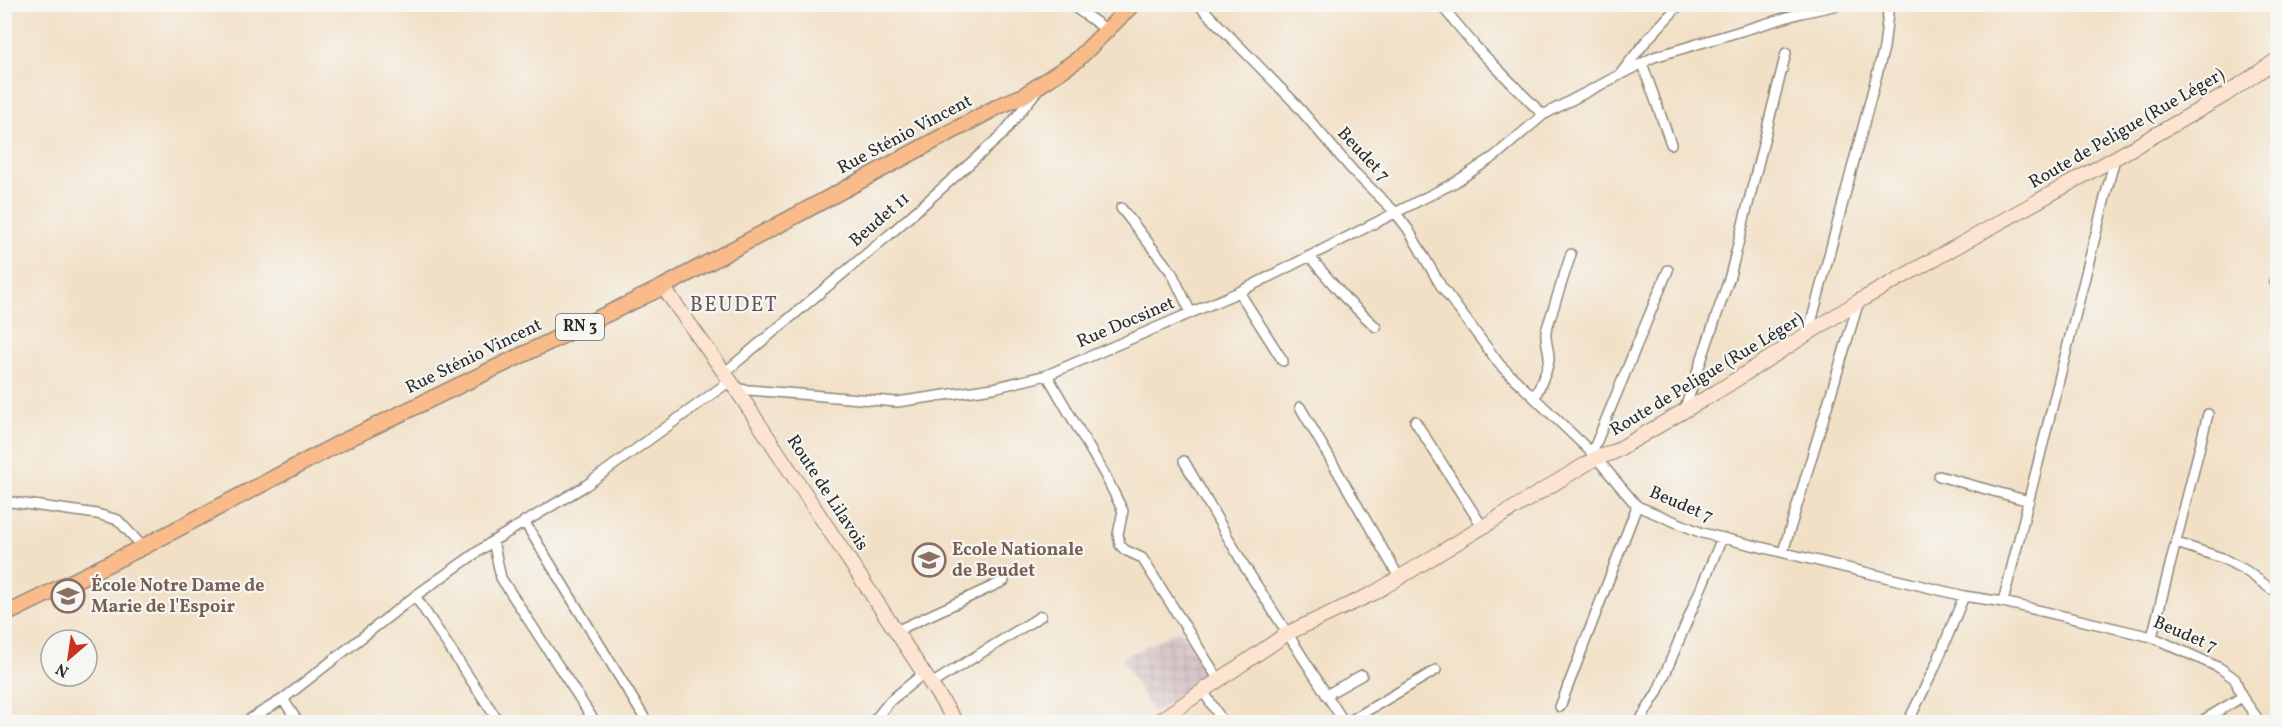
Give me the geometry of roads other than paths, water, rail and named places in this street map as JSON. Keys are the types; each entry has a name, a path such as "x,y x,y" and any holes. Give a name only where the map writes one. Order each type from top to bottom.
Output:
{"main road":[{"name":"Rue Sténio Vincent","path":"4,615 143,547 342,442 663,287 988,112 1023,96 1077,60 1132,4"}],"street":[{"path":"1070,4 1107,30"},
{"name":"Beudet 7","path":"1198,4 1293,101 1353,171 1394,211 1408,229 1442,286 1500,365 1594,455 1637,506 1702,533 1964,596 2003,602 2152,637 2220,668 2235,679 2242,697 2260,723"},
{"path":"1440,4 1476,47 1543,115"},
{"path":"1619,76 1646,41 1680,4"},
{"name":"Rue Docsinet","path":"730,381 897,402 993,388 1047,375 1239,292 1394,211 1454,183 1495,156 1543,115 1654,57 1790,16 1843,4"},
{"path":"1807,336 1884,48 1889,4"},
{"path":"1684,411 1731,276 1786,53"},
{"name":"Route de Peligue (Rue Léger)","path":"1157,723 1288,633 1374,593 1594,455 1612,453 1807,336 1859,301 2115,158 2225,94 2277,59"},
{"path":"1642,63 1671,144"},
{"name":"Beudet 11","path":"251,721 283,699 415,596 493,541 585,486 730,381 1002,135 1045,81"},
{"path":"2003,602 2115,158"},
{"path":"1121,208 1172,273 1191,313"},
{"path":"1534,398 1548,362 1549,354 1545,345 1546,331 1571,254"},
{"path":"1309,256 1345,298 1376,327"},
{"path":"1594,455 1668,270"},
{"name":"Route de Lilavois","path":"663,287 730,381 956,723"},
{"path":"1239,292 1283,361"},
{"path":"1783,552 1859,301"},
{"path":"1047,375 1105,475 1123,511 1118,534 1120,545 1142,558 1219,680"},
{"path":"1300,407 1399,577"},
{"path":"2152,637 2208,414"},
{"path":"1415,421 1482,526"},
{"path":"1184,461 1245,567 1344,723"},
{"path":"1939,476 2029,501"},
{"path":"4,501 97,514 118,520 143,547"},
{"path":"1560,707 1637,506"},
{"path":"524,521 647,723"},
{"path":"1639,723 1657,693 1722,538"},
{"path":"493,541 501,578 595,723"},
{"path":"2177,543 2222,558 2246,570 2271,589"},
{"path":"896,631 1004,581"},
{"path":"415,596 499,723"},
{"path":"1908,723 1935,667 1964,596"},
{"path":"873,723 890,701 927,678 1041,616"},
{"path":"1348,723 1436,670"},
{"path":"1326,695 1362,675"},
{"path":"1203,691 1223,723"},
{"path":"2200,723 2242,697"},
{"path":"283,699 298,723"}],"place":[{"name":"Ecole Nationale de Beudet","path":"929,560"},
{"name":"École Notre Dame de Marie de l'Espoir","path":"68,596"}],"district":[{"name":"BEUDET","path":"734,305"}]}
